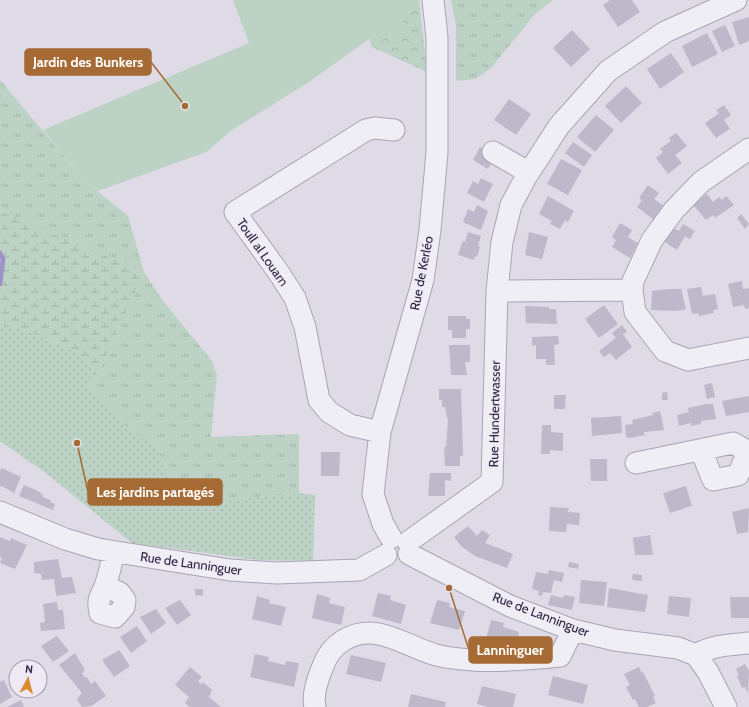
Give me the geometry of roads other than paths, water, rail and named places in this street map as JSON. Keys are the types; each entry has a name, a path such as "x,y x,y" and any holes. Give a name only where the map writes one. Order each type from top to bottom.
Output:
{"street":[{"name":"Rue de Kerléo","path":"398,547 383,524 373,494 380,432 423,280 430,230 437,152 437,37 433,0"},
{"name":"Rue Hundertwasser","path":"398,547 492,482 497,291 502,242 511,205 526,177 559,126 608,71 665,32 736,0"},
{"name":"Toull al Louarn","path":"380,432 350,425 329,412 319,400 305,327 294,298 279,273 235,212 366,130 375,128 394,130"},
{"path":"749,149 701,182 674,210 652,240 633,281 632,290 635,312 665,351 688,360 749,348"},
{"path":"493,152 521,168 526,177"},
{"path":"497,291 632,290"},
{"path":"636,463 733,443 749,452 738,475 713,480 701,450"},
{"name":"Rue de Lanninguer","path":"0,512 64,539 114,552 230,570 277,573 359,570 398,547 510,606 573,630 615,640 678,648 696,655"},
{"path":"105,586 114,552"},
{"path":"315,707 317,681 326,658 338,644 352,635 368,632 388,636 436,655 472,660 499,660 560,656 573,630"},
{"path":"726,707 708,672 696,655 705,649 718,646 749,643"}],"waterway":[{"path":"0,253 3,259 0,284"}],"place":[{"name":"Jardin des Bunkers","path":"185,106"},
{"name":"Les jardins partagés","path":"77,443"},
{"name":"Lanninguer","path":"449,588"}]}
